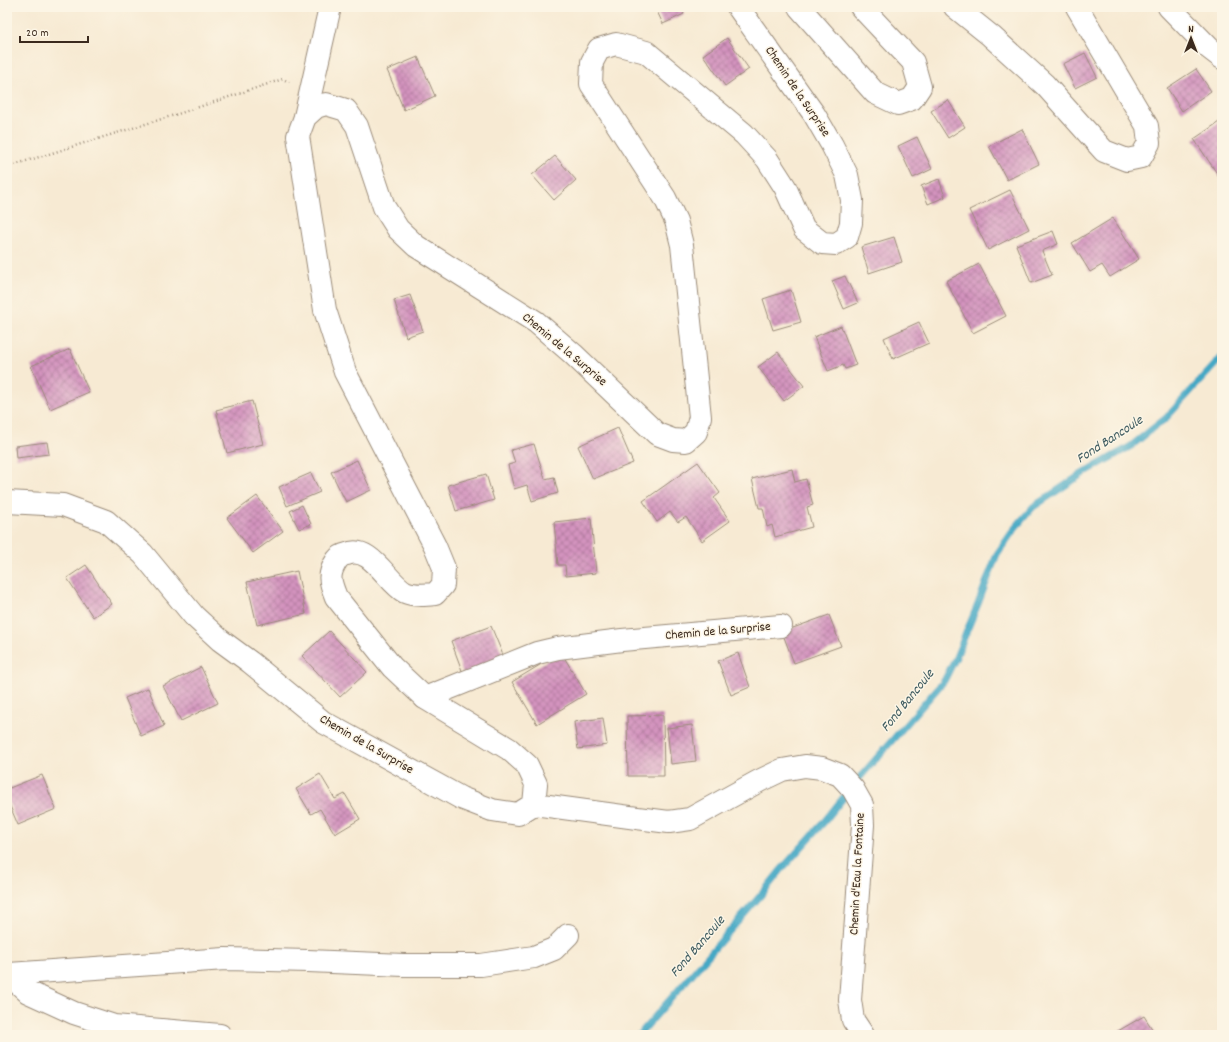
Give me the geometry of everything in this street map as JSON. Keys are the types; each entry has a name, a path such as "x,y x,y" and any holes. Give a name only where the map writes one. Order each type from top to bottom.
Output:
{"main road":[{"path":"330,7 305,117 298,136 325,310 345,372 435,546 444,568 443,585 435,594 419,595 405,592 384,574 375,563 363,554 351,552 339,557 331,570 331,584 336,597 392,667 425,698 509,749 527,765 536,784 534,804"},
{"name":"Chemin de la Surprise","path":"305,117 316,107 326,104 346,110 357,126 384,207 398,229 416,246 536,322 573,354 657,434 673,440 686,441 696,432 700,417 682,245 676,221 665,198 591,84 592,62 599,49 616,44 646,52 744,134 767,159 785,187 804,229 822,243 836,244 848,236 851,223 852,200 848,175 814,114 738,7"},
{"path":"799,7 875,93 898,104 912,99 920,87 913,62 861,7"},
{"path":"955,7 991,36 1045,85 1104,151 1127,160 1142,157 1149,143 1147,126 1077,7"},
{"path":"1169,7 1209,48 1222,58"},
{"name":"Chemin de la Surprise","path":"7,502 63,506 106,521 143,554 194,616 220,640 250,662 323,722 461,798 492,810 518,814 534,804"},
{"name":"Chemin de la Surprise","path":"425,698 537,653 558,648 622,640 781,626"},
{"name":"Chemin d'Eau la Fontaine","path":"534,804 669,822 690,819 782,770 805,766 822,768 840,775 854,789 862,805 863,825 850,1000 854,1020 863,1035"},
{"path":"8,974 225,959 308,960 404,965 481,965 534,957 554,949 568,935"},
{"path":"8,974 28,992 74,1013 114,1026 178,1033 220,1035"}],"path":[{"path":"7,167 181,113 283,79 310,95"}],"building":[{"path":"655,7 681,7 684,14 663,24"},
{"path":"727,38 749,69 725,86 703,55"},
{"path":"1085,53 1097,77 1075,88 1063,64"},
{"path":"418,57 435,96 404,110 387,70"},
{"path":"1196,69 1211,91 1182,111 1167,88"},
{"path":"948,100 965,127 948,138 931,111"},
{"path":"1222,120 1222,177 1220,178 1194,139"},
{"path":"1022,129 1039,164 1007,180 989,146"},
{"path":"917,137 932,169 913,178 898,146"},
{"path":"555,156 576,180 554,200 532,175"},
{"path":"939,179 945,197 928,204 921,186"},
{"path":"1010,190 1029,229 988,250 969,210"},
{"path":"1113,218 1139,259 1110,277 1102,265 1090,272 1072,243"},
{"path":"1053,231 1058,244 1042,251 1052,275 1031,283 1016,245"},
{"path":"894,237 902,262 869,273 861,247"},
{"path":"979,264 1006,316 973,333 946,281"},
{"path":"845,276 858,303 844,309 832,281"},
{"path":"791,290 801,322 773,330 763,299"},
{"path":"410,295 423,331 406,337 394,300"},
{"path":"919,322 929,343 893,359 884,338"},
{"path":"841,326 856,365 845,369 843,365 828,371 814,337"},
{"path":"70,349 89,392 50,409 31,366"},
{"path":"778,352 804,386 784,401 758,367"},
{"path":"252,401 263,444 227,453 216,410"},
{"path":"618,428 633,463 593,479 578,446"},
{"path":"47,442 49,454 16,458 15,446"},
{"path":"534,444 545,479 554,477 558,493 532,501 527,485 514,489 508,465 515,463 511,450"},
{"path":"357,460 371,490 346,502 331,472"},
{"path":"698,462 720,493 714,498 730,521 702,541 686,517 678,522 670,512 657,522 643,501"},
{"path":"792,469 795,482 806,479 813,505 807,507 812,527 775,537 772,525 767,527 763,508 759,508 752,479"},
{"path":"311,473 320,492 287,506 279,487"},
{"path":"486,474 494,500 456,511 448,485"},
{"path":"257,496 283,531 253,553 227,518"},
{"path":"302,505 311,524 299,529 290,511"},
{"path":"591,518 596,573 566,576 565,565 558,565 554,522"},
{"path":"86,565 112,604 93,617 67,578"},
{"path":"297,571 306,614 257,625 247,582"},
{"path":"829,615 841,646 794,663 782,632"},
{"path":"491,626 505,660 464,676 451,641"},
{"path":"329,631 367,672 340,697 302,656"},
{"path":"561,652 586,694 537,724 512,682"},
{"path":"738,653 750,687 731,695 718,661"},
{"path":"201,667 218,703 181,721 163,686"},
{"path":"148,688 164,726 141,736 125,698"},
{"path":"663,715 664,776 628,776 627,716"},
{"path":"603,718 607,745 578,749 574,722"},
{"path":"692,725 696,761 671,764 667,728"},
{"path":"320,774 335,799 345,794 360,819 335,834 320,809 311,814 296,789"},
{"path":"42,775 56,809 18,825 7,799 7,789"},
{"path":"1144,1016 1156,1035 1111,1035"}],"waterway":[{"name":"Fond Bancoule","path":"639,1035 944,681 956,657 997,554 1015,528 1033,507 1082,474 1131,446 1166,418 1222,357"}]}
